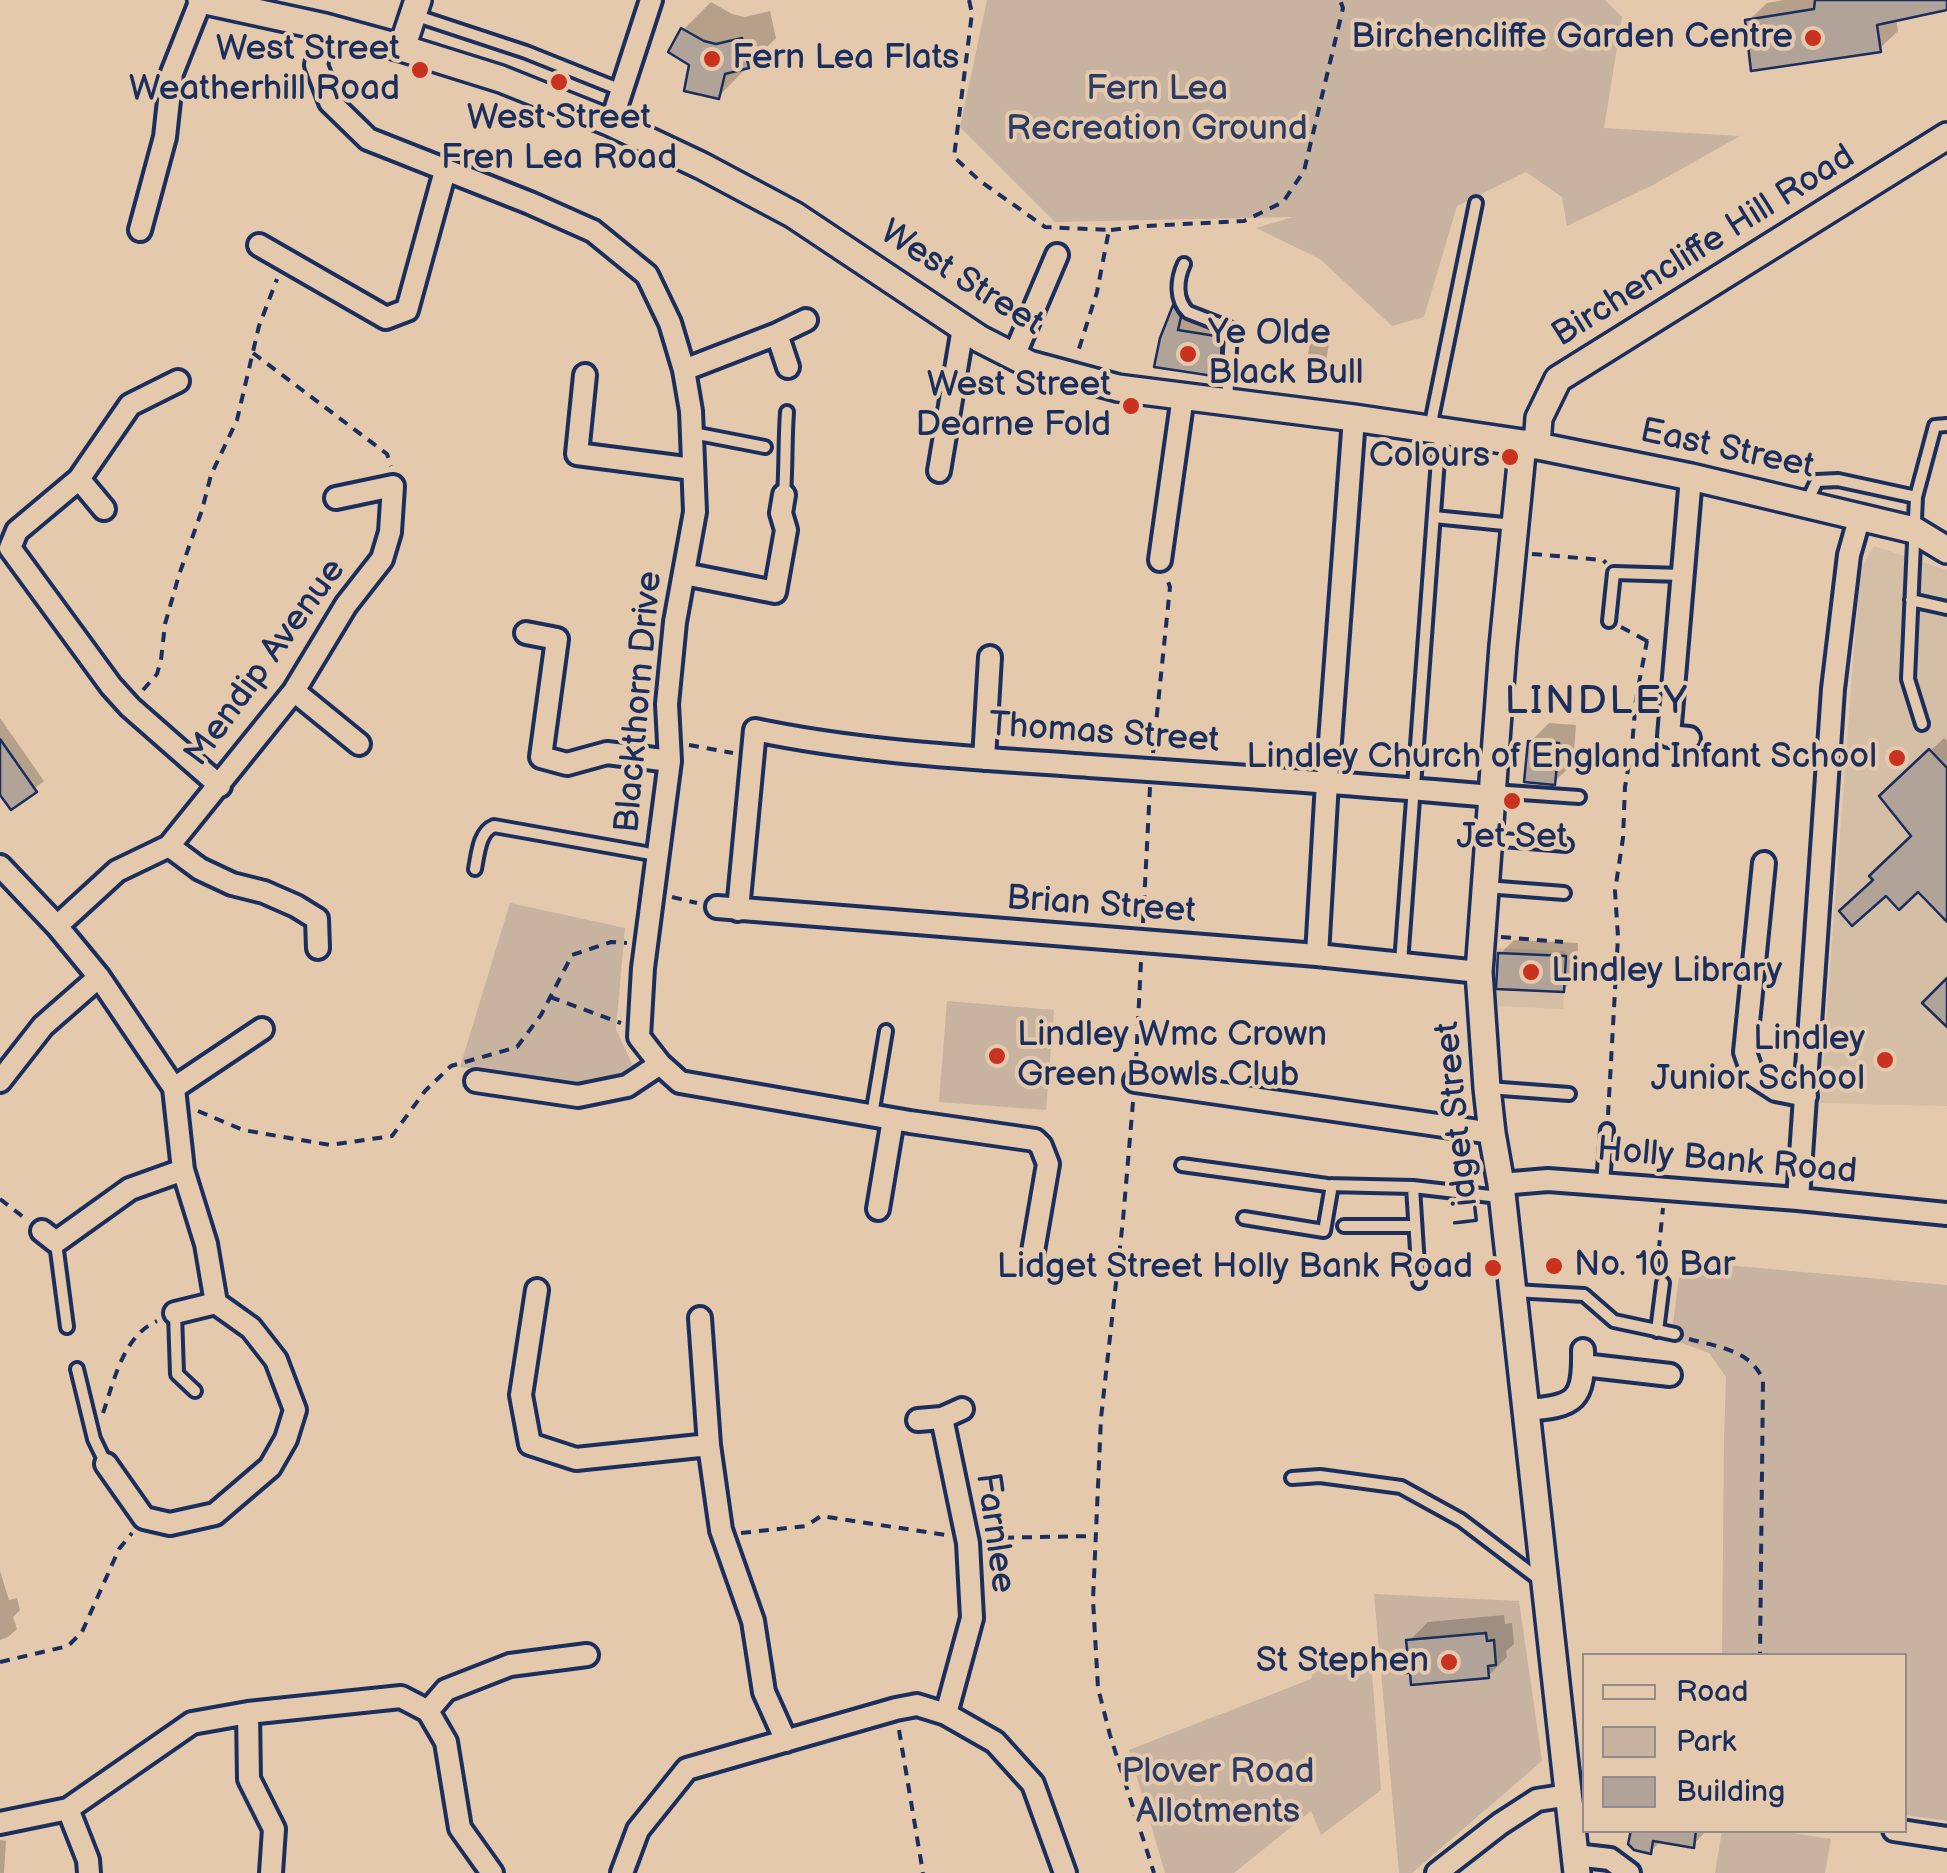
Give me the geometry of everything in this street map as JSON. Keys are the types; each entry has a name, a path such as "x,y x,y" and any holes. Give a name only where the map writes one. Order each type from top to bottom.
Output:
{"street":[{"name":"West Street","path":"201,0 402,48 501,79 611,123 794,214 980,339 1029,364 1118,388 1530,445"},
{"path":"140,230 165,136 172,73 201,0"},
{"path":"611,123 642,4"},
{"path":"402,48 415,8"},
{"name":"Blackthorn Drive","path":"325,28 316,65 330,102 368,138 593,231 647,275 670,323 691,410 694,512 675,622 667,704 670,751 646,943 640,1030"},
{"name":"Birchencliffe Hill Road","path":"1530,445 1558,379 1947,136"},
{"path":"259,245 386,318 407,310 444,171"},
{"path":"1014,356 1057,255"},
{"path":"684,370 806,320"},
{"path":"938,471 963,328"},
{"path":"777,334 788,366"},
{"path":"585,375 578,454 693,470"},
{"path":"178,381 130,405 79,479 18,531 10,548 130,707 220,786"},
{"path":"1160,560 1183,396"},
{"path":"1317,955 1354,418"},
{"name":"East Street","path":"1530,445 1690,476 1914,530 1947,529"},
{"name":"Lidget Street","path":"1530,445 1512,552 1479,972 1486,1088 1502,1190 1545,1583 1574,1785 1576,1864"},
{"path":"1689,738 1669,736 1690,476"},
{"path":"79,479 104,509"},
{"path":"336,498 392,486"},
{"name":"Mendip Avenue","path":"57,926 118,871 169,846 294,691 346,605 382,559 390,532 392,486"},
{"path":"684,574 776,592 786,530 781,513 784,495"},
{"path":"1798,1199 1834,689 1849,556 1860,516"},
{"name":"East Street","path":"1914,530 1947,550"},
{"path":"526,633 557,639 541,757 567,764 608,754 670,751"},
{"path":"984,759 990,658"},
{"path":"294,691 360,744"},
{"name":"Thomas Street","path":"752,757 755,730 832,744 984,759 1492,794"},
{"path":"728,909 752,757"},
{"path":"169,846 200,869 232,884 264,892 317,920 318,948"},
{"path":"1764,863 1746,1052 1754,1076 1776,1090 1806,1096"},
{"path":"0,866 99,977 175,1095 183,1170 206,1244 216,1303 251,1328 276,1360 295,1410 286,1439 270,1467 216,1514 170,1524 144,1518 106,1464"},
{"name":"Brian Street","path":"728,909 1317,955 1479,972"},
{"path":"0,1081 43,1026 99,977"},
{"path":"175,1095 262,1029"},
{"path":"640,1030 639,1037 680,1082 1035,1140 1048,1164 1032,1262"},
{"path":"476,1081 578,1096 627,1086 660,1064"},
{"path":"1135,1081 1492,1133"},
{"path":"878,1209 893,1119"},
{"path":"49,1236 130,1189 183,1170"},
{"name":"Holly Bank Road","path":"1502,1190 1548,1180 1947,1214"},
{"path":"537,1290 521,1395 530,1444 576,1459 708,1446"},
{"path":"175,1313 216,1303"},
{"path":"700,1318 708,1446 723,1535 753,1620 764,1692 786,1741"},
{"path":"1526,1410 1556,1408 1574,1398 1583,1382 1583,1358 1670,1375"},
{"name":"Farnlee","path":"918,1420 952,1414 967,1538 972,1618 946,1714"},
{"path":"428,1711 446,1690 510,1665 587,1656"},
{"path":"0,1823 68,1809 192,1723 248,1713 401,1697 428,1711 446,1742 460,1828 492,1873"},
{"path":"622,1873 638,1830 687,1769 917,1705 946,1714 995,1742 1034,1784 1065,1873"},
{"path":"248,1713 249,1779 274,1828 271,1873"},
{"path":"1437,1873 1537,1800 1574,1785"},
{"path":"68,1809 88,1860 88,1873"},
{"path":"1907,1832 1947,1838"},
{"path":"1576,1864 1610,1859 1628,1873"}],"lane":[{"path":"415,8 622,90"},
{"path":"1401,964 1434,517 1435,430 1476,203"},
{"path":"1184,264 1179,276 1183,307 1229,328 1231,334 1228,402"},
{"path":"784,495 788,412"},
{"path":"1922,724 1908,679 1916,496 1935,426 1947,425"},
{"path":"692,433 765,446"},
{"path":"1806,504 1818,481 1838,480 1916,496"},
{"path":"1434,517 1515,525"},
{"path":"1609,620 1614,573 1682,575"},
{"path":"1911,600 1947,608"},
{"path":"1492,794 1579,796"},
{"path":"475,869 483,835 494,826 658,856"},
{"path":"1488,839 1566,845"},
{"path":"1485,887 1564,893"},
{"path":"872,1115 886,1031"},
{"path":"1486,1088 1570,1094"},
{"path":"1603,1184 1606,1130"},
{"path":"1182,1165 1332,1185 1502,1190"},
{"path":"1244,1218 1324,1231 1332,1185"},
{"path":"1413,1187 1418,1282"},
{"path":"1344,1226 1415,1226"},
{"path":"49,1236 67,1327"},
{"path":"1657,1330 1663,1283"},
{"path":"1513,1291 1584,1295 1614,1322 1675,1334"},
{"path":"175,1313 177,1374 196,1391"},
{"path":"77,1368 94,1439 106,1464"},
{"path":"1292,1478 1320,1476 1401,1487 1460,1520 1545,1583"}],"path":[{"path":"970,0 972,12 954,156 980,181 1045,227 1109,230 1244,221 1283,202 1304,171 1343,8 1340,0"},
{"path":"1068,374 1097,292 1109,230"},
{"path":"130,707 156,674 161,660 165,624 179,575 211,475 237,420 259,326 284,261"},
{"path":"252,352 387,454 392,486"},
{"path":"1512,552 1603,560 1614,573"},
{"path":"1154,1873 1098,1688 1094,1600 1100,1418 1135,1081 1152,770 1170,587 1160,560"},
{"path":"1609,620 1647,642 1677,646"},
{"path":"1606,1130 1624,787 1647,642"},
{"path":"670,751 752,757"},
{"path":"653,893 728,909"},
{"path":"1481,936 1562,942"},
{"path":"175,1095 242,1130 330,1144 392,1136 425,1091 450,1066 517,1047 542,1016 572,954 611,942 646,943"},
{"path":"550,997 640,1030"},
{"path":"1663,1283 1658,1258 1666,1189"},
{"path":"0,1199 49,1236"},
{"path":"94,1439 126,1352 144,1327 175,1313"},
{"path":"1675,1334 1740,1354 1758,1366 1763,1380 1760,1653"},
{"path":"723,1535 806,1526 821,1516 967,1538 1096,1536"},
{"path":"0,1662 68,1646 82,1632 119,1549 144,1518"},
{"path":"896,1709 924,1873"}],"shaded area":[{"name":"Lindley Church of England Infant School","path":"1874,546 1947,570 1947,1106 1820,1103 1860,569"},
{"name":"Lindley Library","path":"1498,948 1566,951 1563,1009 1495,1006"}],"green space":[{"name":"Fern Lea Recreation Ground","path":"987,0 1605,0 1622,17 1604,128 1740,136 1653,185 1567,226 1562,197 1526,172 1457,206 1424,317 1392,326 1320,259 1256,228 1293,217 1055,222 960,127"},
{"path":"510,903 625,928 616,1029 632,1064 613,1081 589,1089 571,1081 460,1067"},
{"name":"Lindley Wmc Crown Green Bowls Club","path":"947,1001 1054,1010 1046,1110 939,1102"},
{"path":"1681,1261 1947,1285 1947,1821 1907,1815 1907,1653 1722,1653 1726,1377 1709,1353 1671,1339"},
{"path":"1374,1594 1519,1601 1542,1761 1412,1873 1399,1873"},
{"name":"Plover Road Allotments","path":"1317,1655 1371,1659 1381,1790 1321,1835 1311,1811 1234,1873 1165,1873 1129,1750 1311,1679"},
{"path":"1722,1833 1791,1833 1831,1839 1825,1873 1715,1873"}],"building":[{"name":"Birchencliffe Garden Centre","path":"1815,0 1947,0 1947,10 1877,25 1881,52 1751,71 1745,20 1814,9"},
{"name":"Fern Lea Flats","path":"681,28 716,44 742,38 749,68 725,74 719,99 684,91 689,65 668,52"},
{"path":"1173,305 1181,317 1178,330 1222,337 1220,377 1154,367"},
{"path":"0,739 37,792 11,810 0,795"},
{"path":"1528,741 1559,743 1555,785 1524,782"},
{"path":"1929,749 1947,768 1947,922 1918,892 1899,910 1886,896 1852,926 1839,911 1873,880 1869,876 1911,836 1879,796"},
{"name":"Lindley Library","path":"1498,953 1566,956 1564,992 1496,989"},
{"path":"1947,978 1947,1027 1922,1003"},
{"name":"St Stephen","path":"1486,1633 1487,1641 1494,1640 1496,1665 1488,1666 1489,1678 1411,1685 1410,1673 1403,1673 1401,1658 1408,1658 1406,1640"},
{"path":"1630,1833 1696,1833 1694,1848 1653,1841 1651,1854 1634,1850 1628,1844"}],"place":[{"name":"Birchencliffe Garden Centre","path":"1813,38"},
{"name":"Fern Lea Flats","path":"712,59"},
{"name":"West Street Weatherhill Road","path":"420,70"},
{"name":"West Street Fren Lea Road","path":"559,82"},
{"name":"Ye Olde Black Bull","path":"1188,354"},
{"name":"West Street Dearne Fold","path":"1131,406"},
{"name":"Colours","path":"1510,457"},
{"name":"Lindley Church of England Infant School","path":"1897,758"},
{"name":"Jet Set","path":"1512,801"},
{"name":"Lindley Library","path":"1531,972"},
{"name":"Lindley Wmc Crown Green Bowls Club","path":"997,1056"},
{"name":"Lindley Junior School","path":"1885,1060"},
{"name":"No. 10 Bar","path":"1554,1266"},
{"name":"Lidget Street Holly Bank Road","path":"1493,1268"},
{"name":"St Stephen","path":"1449,1662"}],"district":[{"name":"LINDLEY","path":"1597,703"}]}
